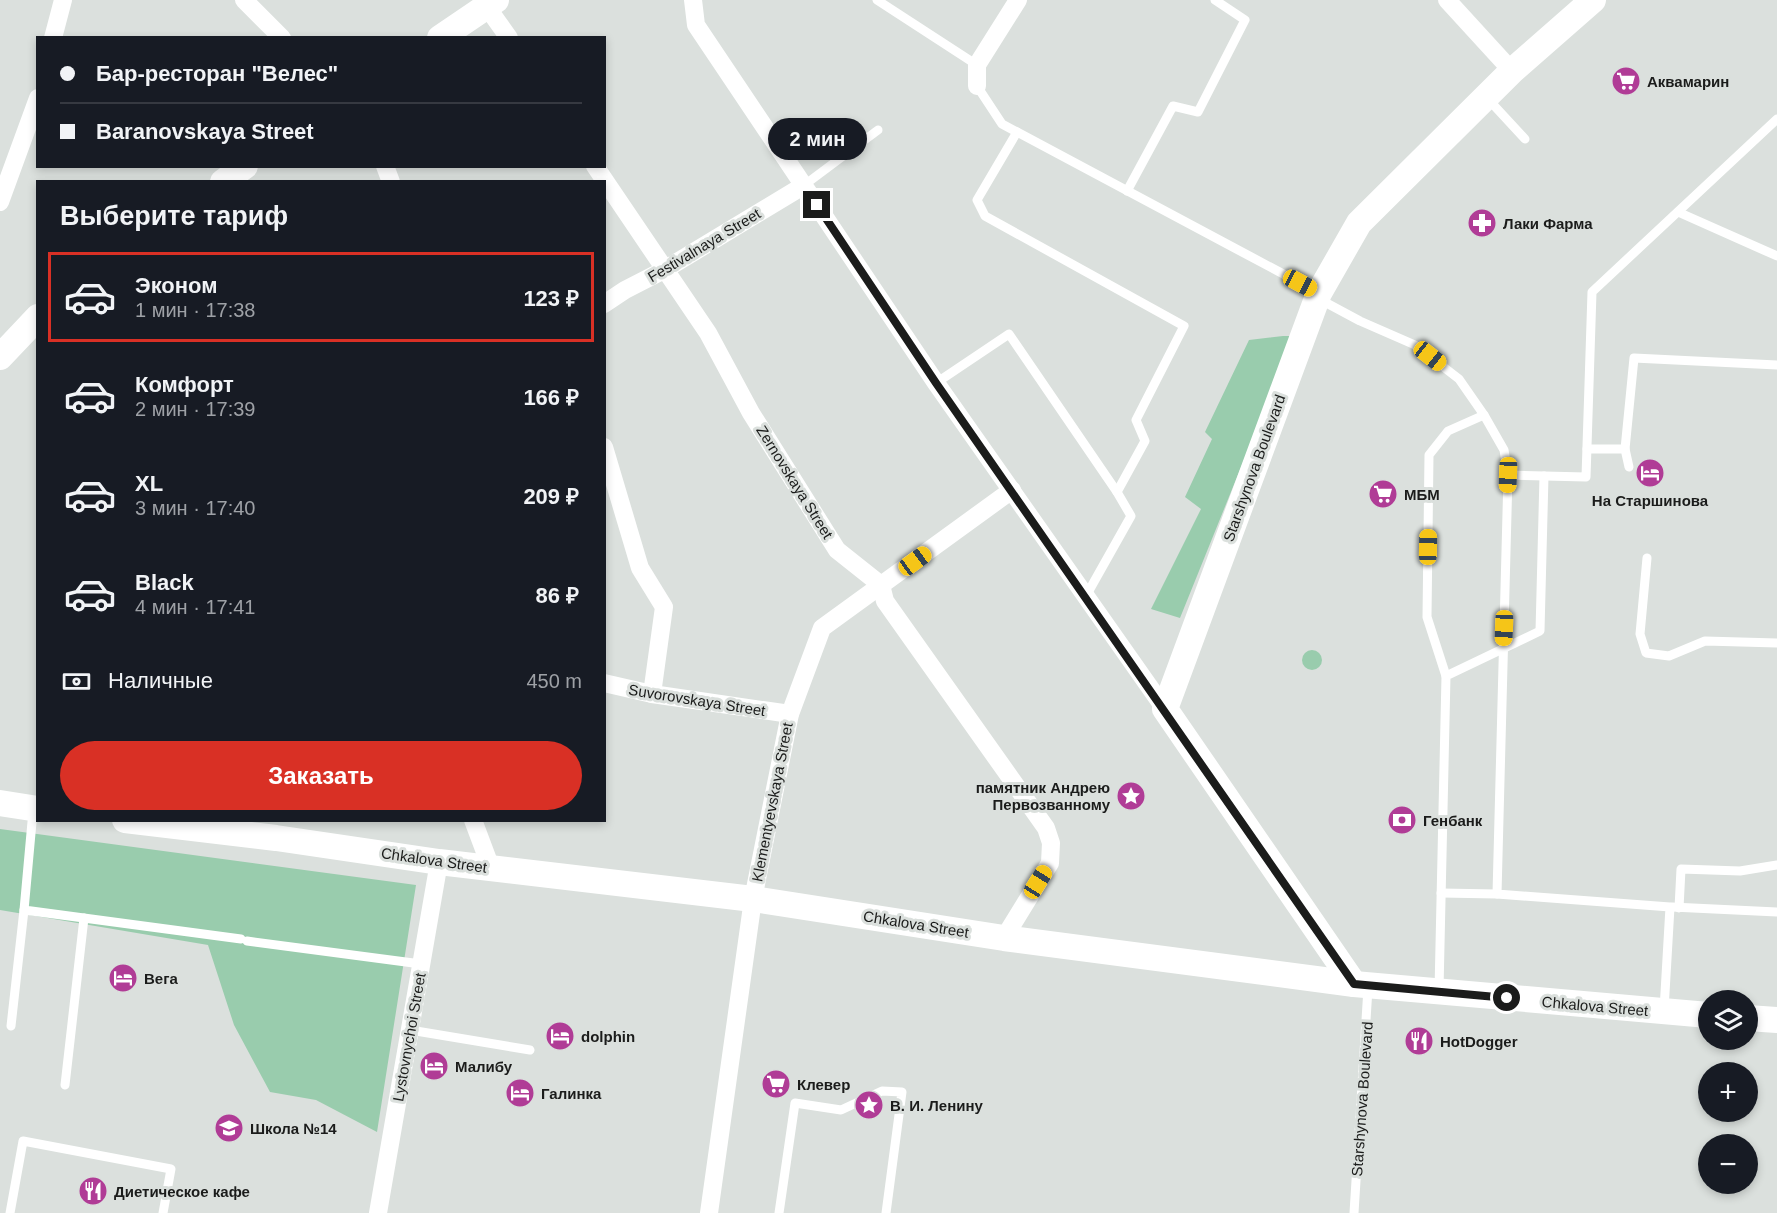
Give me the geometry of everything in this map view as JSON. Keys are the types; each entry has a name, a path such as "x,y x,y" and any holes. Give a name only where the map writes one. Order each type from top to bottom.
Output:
{"main road":[{"name":"Starshynova Boulevard","path":"1165,709 1318,295 1359,223 1512,71 1593,0"},
{"path":"443,36 488,2"},
{"path":"0,357 36,319"},
{"path":"1165,709 1362,985"},
{"path":"0,803 35,808"},
{"name":"Chkalova Street","path":"157,822 274,829 439,862 753,899 1004,938 1362,985 1698,1014"},
{"path":"1758,1019 1777,1020"}],"street":[{"path":"54,36 63,0"},
{"path":"244,0 280,36"},
{"path":"693,0 696,25 803,186 936,383 1165,709"},
{"path":"976,86 978,65 1018,0"},
{"path":"1447,0 1512,71"},
{"path":"488,2 508,36"},
{"path":"0,202 36,103"},
{"name":"Zernovskaya Street","path":"606,183 708,333 751,413 837,550 881,585 885,601 1046,828 1051,843 1050,863 1004,938"},
{"name":"Festivalnaya Street","path":"606,303 803,186"},
{"path":"606,454 640,568 664,607 652,694"},
{"name":"Klementyevskaya Street","path":"709,1213 753,899 790,714 822,628 1012,490"},
{"name":"Suvorovskaya Street","path":"606,683 652,694 790,714"},
{"path":"474,822 491,868"},
{"name":"Lystovnychoi Street","path":"378,1213 439,862"}],"lane":[{"path":"877,0 978,65"},
{"path":"1128,191 1173,106 1198,112 1245,20 1215,0"},
{"path":"976,86 1002,124 1318,295 1360,321 1415,345 1459,379 1484,414 1504,450 1508,475 1497,894"},
{"path":"1486,97 1525,140"},
{"path":"1508,475 1586,477 1592,292 1777,119"},
{"path":"803,186 878,130"},
{"path":"1017,132 977,200 985,216 1184,326 1136,420 1145,441 1117,492"},
{"path":"1678,212 1777,256"},
{"path":"936,383 1009,334 1131,516 1086,596"},
{"path":"1629,467 1625,449 1634,358 1777,365"},
{"path":"1439,992 1446,676 1427,616 1429,455 1448,431 1484,414"},
{"path":"1587,449 1625,449"},
{"path":"1446,676 1540,631 1544,476"},
{"path":"1647,558 1640,634 1646,653 1669,656 1705,641 1777,643"},
{"path":"11,1026 35,808"},
{"path":"1664,1012 1674,907 1682,869 1740,871 1777,865"},
{"path":"1441,893 1497,894 1777,912"},
{"path":"24,910 422,964"},
{"path":"65,1084 84,918"},
{"name":"Starshynova Boulevard","path":"1354,1213 1362,985"},
{"path":"410,1030 530,1050"},
{"path":"779,1213 795,1103 840,1110 882,1091 902,1092 886,1213"},
{"path":"10,1213 23,1141 171,1169 163,1213"}],"green space":[{"path":"1294,336 1180,618 1151,609 1201,509 1185,497 1212,439 1205,432 1249,340"},
{"path":"1312,650 1319,653 1322,660 1319,667 1312,670 1305,667 1302,660 1305,653"},
{"path":"0,829 416,885 377,1132 316,1100 270,1092 234,1025 208,945 0,910"}],"place":[{"name":"Аквамарин","path":"1626,81"},
{"name":"Лаки Фарма","path":"1482,223"},
{"name":"На Старшинова","path":"1650,473"},
{"name":"МБМ","path":"1383,494"},
{"name":"памятник Андрею Первозванному","path":"1131,796"},
{"name":"Генбанк","path":"1402,820"},
{"name":"Вега","path":"123,978"},
{"name":"dolphin","path":"560,1036"},
{"name":"HotDogger","path":"1419,1041"},
{"name":"Малибу","path":"434,1066"},
{"name":"Клевер","path":"776,1084"},
{"name":"Галинка","path":"520,1093"},
{"name":"В. И. Ленину","path":"869,1105"},
{"name":"Школа №14","path":"229,1128"},
{"name":"Диетическое кафе","path":"93,1191"}],"route":[{"path":"817,205 936,383 1152,690 1354,984 1507,998"}]}
